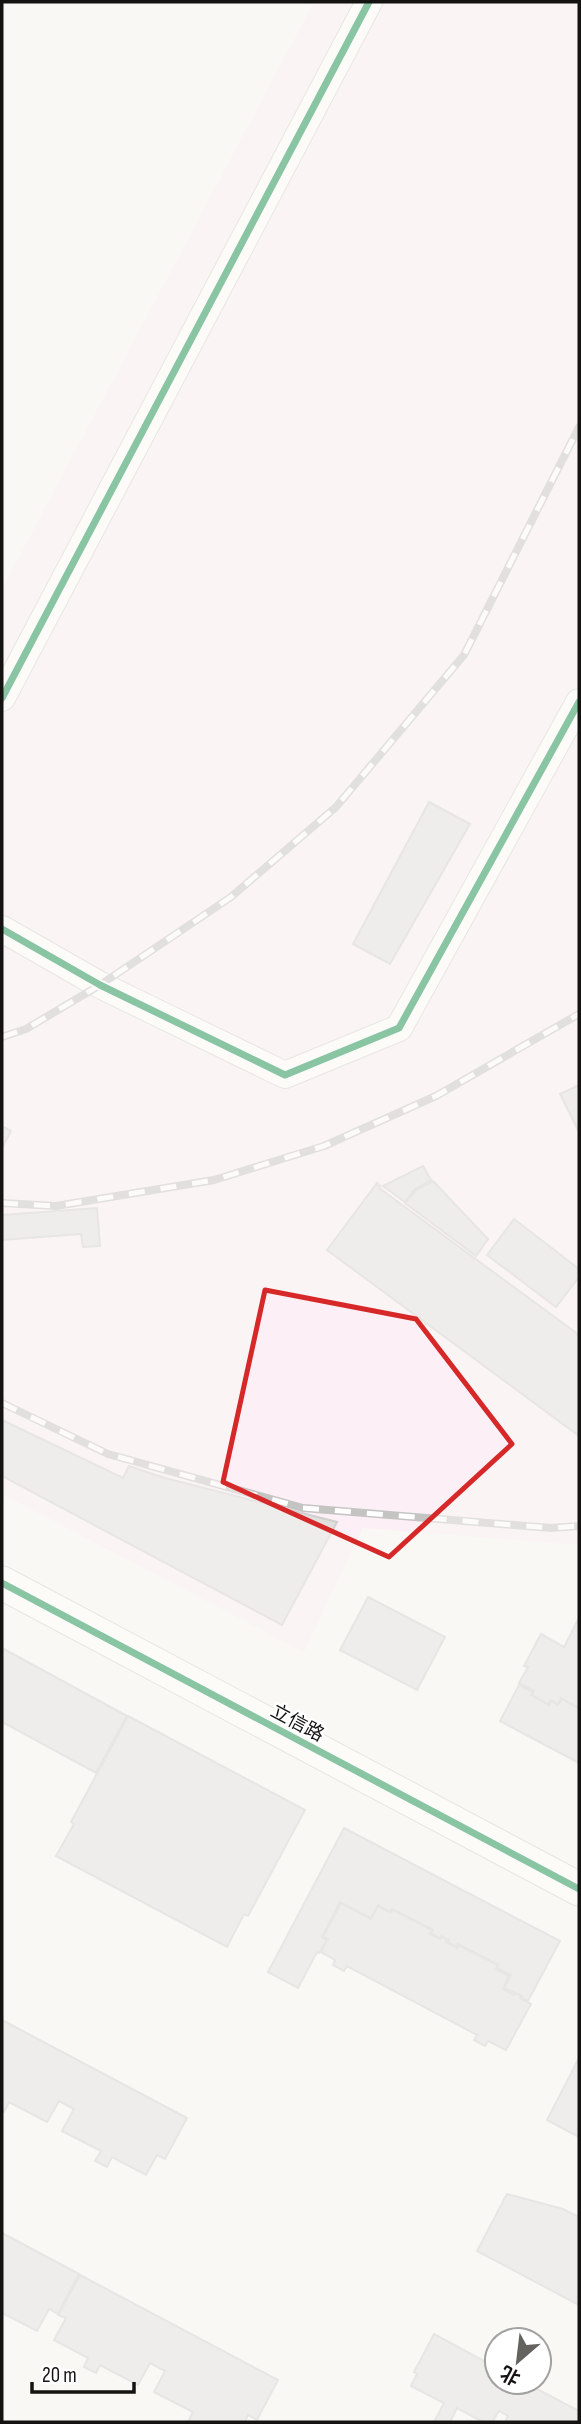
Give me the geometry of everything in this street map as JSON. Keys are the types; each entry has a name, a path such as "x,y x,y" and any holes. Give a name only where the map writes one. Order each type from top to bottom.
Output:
{"street":[{"path":"2,698 369,2"},
{"path":"2,929 100,985 285,1075 400,1028 579,702"},
{"name":"立信路","path":"2,1583 579,1889"}],"highlighted area":[{"path":"265,1290 416,1319 512,1444 389,1557 223,1482"}],"shaded area":[{"path":"314,2 579,2 579,1545 363,1528 304,1652 2,1494 2,589"}],"building":[{"path":"429,802 470,824 390,964 353,944"},
{"path":"579,1085 579,1132 560,1094"},
{"path":"2,1126 11,1131 2,1148"},
{"path":"423,1166 431,1180 415,1189 405,1202 383,1186"},
{"path":"433,1181 488,1239 476,1256 405,1203 416,1190"},
{"path":"377,1183 379,1188 579,1335 579,1436 327,1250"},
{"path":"97,1208 100,1246 83,1247 81,1234 2,1240 2,1215"},
{"path":"514,1219 579,1269 579,1277 556,1307 487,1255"},
{"path":"2,1420 123,1478 129,1466 165,1478 337,1522 282,1625 2,1476"},
{"path":"368,1597 445,1637 417,1690 340,1650"},
{"path":"579,1618 579,1708 561,1698 558,1704 551,1700 548,1704 532,1695 534,1691 519,1683 528,1667 524,1666 541,1634 564,1647"},
{"path":"2,1648 127,1716 96,1773 2,1722"},
{"path":"519,1685 549,1705 551,1701 558,1705 562,1699 579,1708 579,1763 500,1721"},
{"path":"128,1716 305,1810 248,1916 244,1914 227,1947 56,1856 74,1824 71,1822"},
{"path":"344,1828 560,1941 528,2001 504,1988 511,1975 497,1968 498,1965 458,1944 457,1947 448,1942 449,1940 431,1933 433,1930 392,1909 391,1912 378,1905 371,1918 340,1902 322,1937 327,1940 319,1953 317,1952 298,1988 268,1972"},
{"path":"341,1903 371,1919 378,1906 391,1913 393,1910 432,1930 430,1934 440,1939 442,1937 457,1948 458,1945 498,1965 496,1969 509,1976 503,1989 522,1996 520,1998 531,2004 506,2050 488,2041 485,2046 474,2040 477,2035 347,1966 344,1971 333,1965 335,1960 321,1952 328,1939 323,1937"},
{"path":"2,2020 187,2118 165,2159 157,2155 146,2175 112,2157 107,2167 95,2161 101,2151 62,2131 74,2109 59,2101 47,2122 9,2102 4,2112 2,2111"},
{"path":"579,2058 579,2137 547,2120"},
{"path":"507,2194 563,2209 579,2217 579,2305 477,2251"},
{"path":"2,2233 79,2274 58,2314 49,2309 37,2331 2,2313"},
{"path":"80,2275 278,2380 257,2420 248,2415 245,2422 188,2422 193,2412 154,2392 165,2371 150,2363 138,2385 100,2365 96,2373 84,2367 88,2358 54,2340 66,2318 58,2315"},
{"path":"434,2334 483,2360 483,2396 551,2396 579,2411 579,2422 505,2422 508,2416 499,2411 492,2422 483,2422 457,2408 450,2422 434,2422 444,2403 411,2386 417,2374 414,2372"}],"railway":[{"path":"2,1037 26,1029 100,985 231,897 336,807 464,655 579,427"},
{"path":"2,1203 56,1206 214,1180 324,1146 436,1096 579,1014"},
{"path":"2,1403 108,1454 303,1508 551,1528 579,1526"}],"cycle path":[{"path":"2,698 369,2"},
{"path":"2,929 100,985 285,1075 399,1028 579,702"},
{"path":"2,1583 579,1889"}]}
